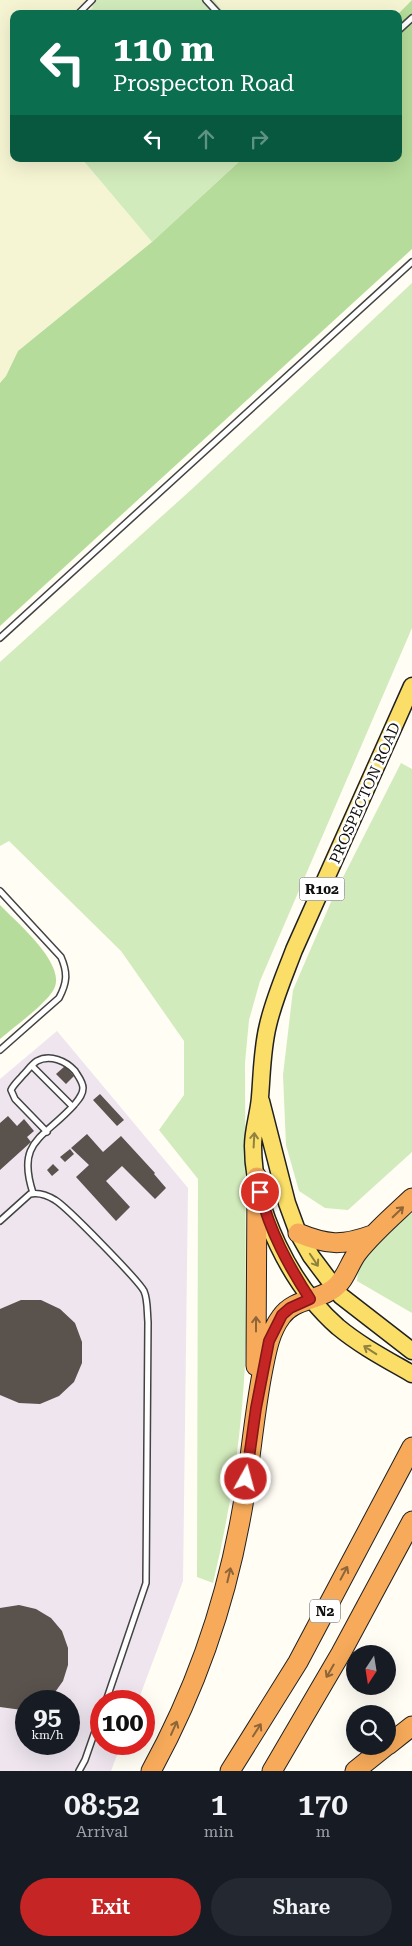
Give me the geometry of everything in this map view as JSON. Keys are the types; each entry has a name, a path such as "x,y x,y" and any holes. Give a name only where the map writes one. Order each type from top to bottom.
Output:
{"highway":[{"path":"256,1408 257,1177"},
{"path":"151,1771 169,1740 201,1666 228,1580 242,1514 256,1408 269,1341 275,1327 282,1315 290,1308 334,1289 342,1280 360,1250 412,1198"},
{"path":"298,1233 314,1240 340,1244 374,1235"},
{"name":"N2","path":"230,1771 298,1662 412,1447"},
{"name":"N2","path":"272,1771 341,1653 412,1521"},
{"path":"396,1738 412,1726"},
{"path":"355,1771 375,1755"}],"main road":[{"name":"PROSPECTON ROAD","path":"412,686 294,950 279,990 268,1025 263,1053 260,1099 253,1146 257,1177 266,1216 278,1245 310,1299 356,1340 412,1374"},
{"name":"PROSPECTON ROAD","path":"260,1099 280,1181 298,1233 334,1289 372,1322 412,1351"}],"lane":[{"path":"82,10 92,0"},
{"path":"206,0 215,10"},
{"path":"402,27 412,18"},
{"path":"0,638 412,262"},
{"path":"0,891 61,957 66,969 63,990 59,998 0,1050"},
{"path":"33,1193 26,1170 30,1148 47,1132 82,1096 83,1089 80,1078 66,1063 54,1058 36,1061 11,1090 15,1099 47,1132"},
{"path":"32,1066 72,1106"},
{"path":"0,1221 24,1198 33,1193 42,1194 58,1201 140,1286 146,1301 148,1322 146,1583 110,1690"},
{"path":"79,1771 90,1746"}],"shaded area":[{"path":"57,1031 188,1188 183,1581 142,1690 90,1690 90,1755 117,1755 111,1771 0,1771 0,1079"}],"green space":[{"path":"0,0 86,0 93,7 90,10 10,10 10,162 85,162 152,242 18,351 6,376 0,383"},
{"path":"86,0 214,0 222,10 90,10 93,7"},
{"path":"214,0 412,0 402,10 222,10"},
{"path":"412,0 412,249 0,626 0,383 6,376 18,351 152,242 239,162 402,162 402,10"},
{"path":"85,162 239,162 152,242"},
{"path":"412,283 412,628 260,981 249,1020 245,1063 245,1374 236,1464 226,1524 213,1583 197,1577 198,1179 159,1130 184,1095 184,1041 121,951 9,841 0,846 0,662 192,489"},
{"path":"401,763 412,769 412,1152 348,1210 325,1208 299,1191 286,1145 283,1075 293,990 334,895"},
{"path":"0,905 38,944 47,956 56,979 54,989 50,995 0,1039"},
{"path":"412,1213 412,1313 357,1281 360,1252"}],"building":[{"path":"65,1066 74,1076 66,1084 56,1074"},
{"path":"100,1094 124,1120 117,1126 93,1100"},
{"path":"8,1116 17,1126 24,1119 34,1131 27,1137 31,1142 0,1170 0,1123"},
{"path":"87,1134 103,1152 121,1136 166,1188 155,1199 122,1166 106,1181 130,1207 116,1221 76,1177 89,1165 71,1148"},
{"path":"70,1149 74,1154 65,1162 60,1157"},
{"path":"53,1164 59,1170 52,1176 47,1170"},
{"path":"21,1300 41,1300 60,1309 75,1323 82,1342 82,1363 74,1382 59,1396 40,1404 19,1403 0,1395 0,1309"},
{"path":"19,1605 36,1609 51,1618 62,1631 68,1648 68,1665 63,1681 57,1690 15,1690 15,1709 0,1707 0,1608"}],"route":[{"path":"246,1479 256,1408 269,1341 282,1315 300,1302 310,1299 278,1245 266,1216 260,1192"}]}
